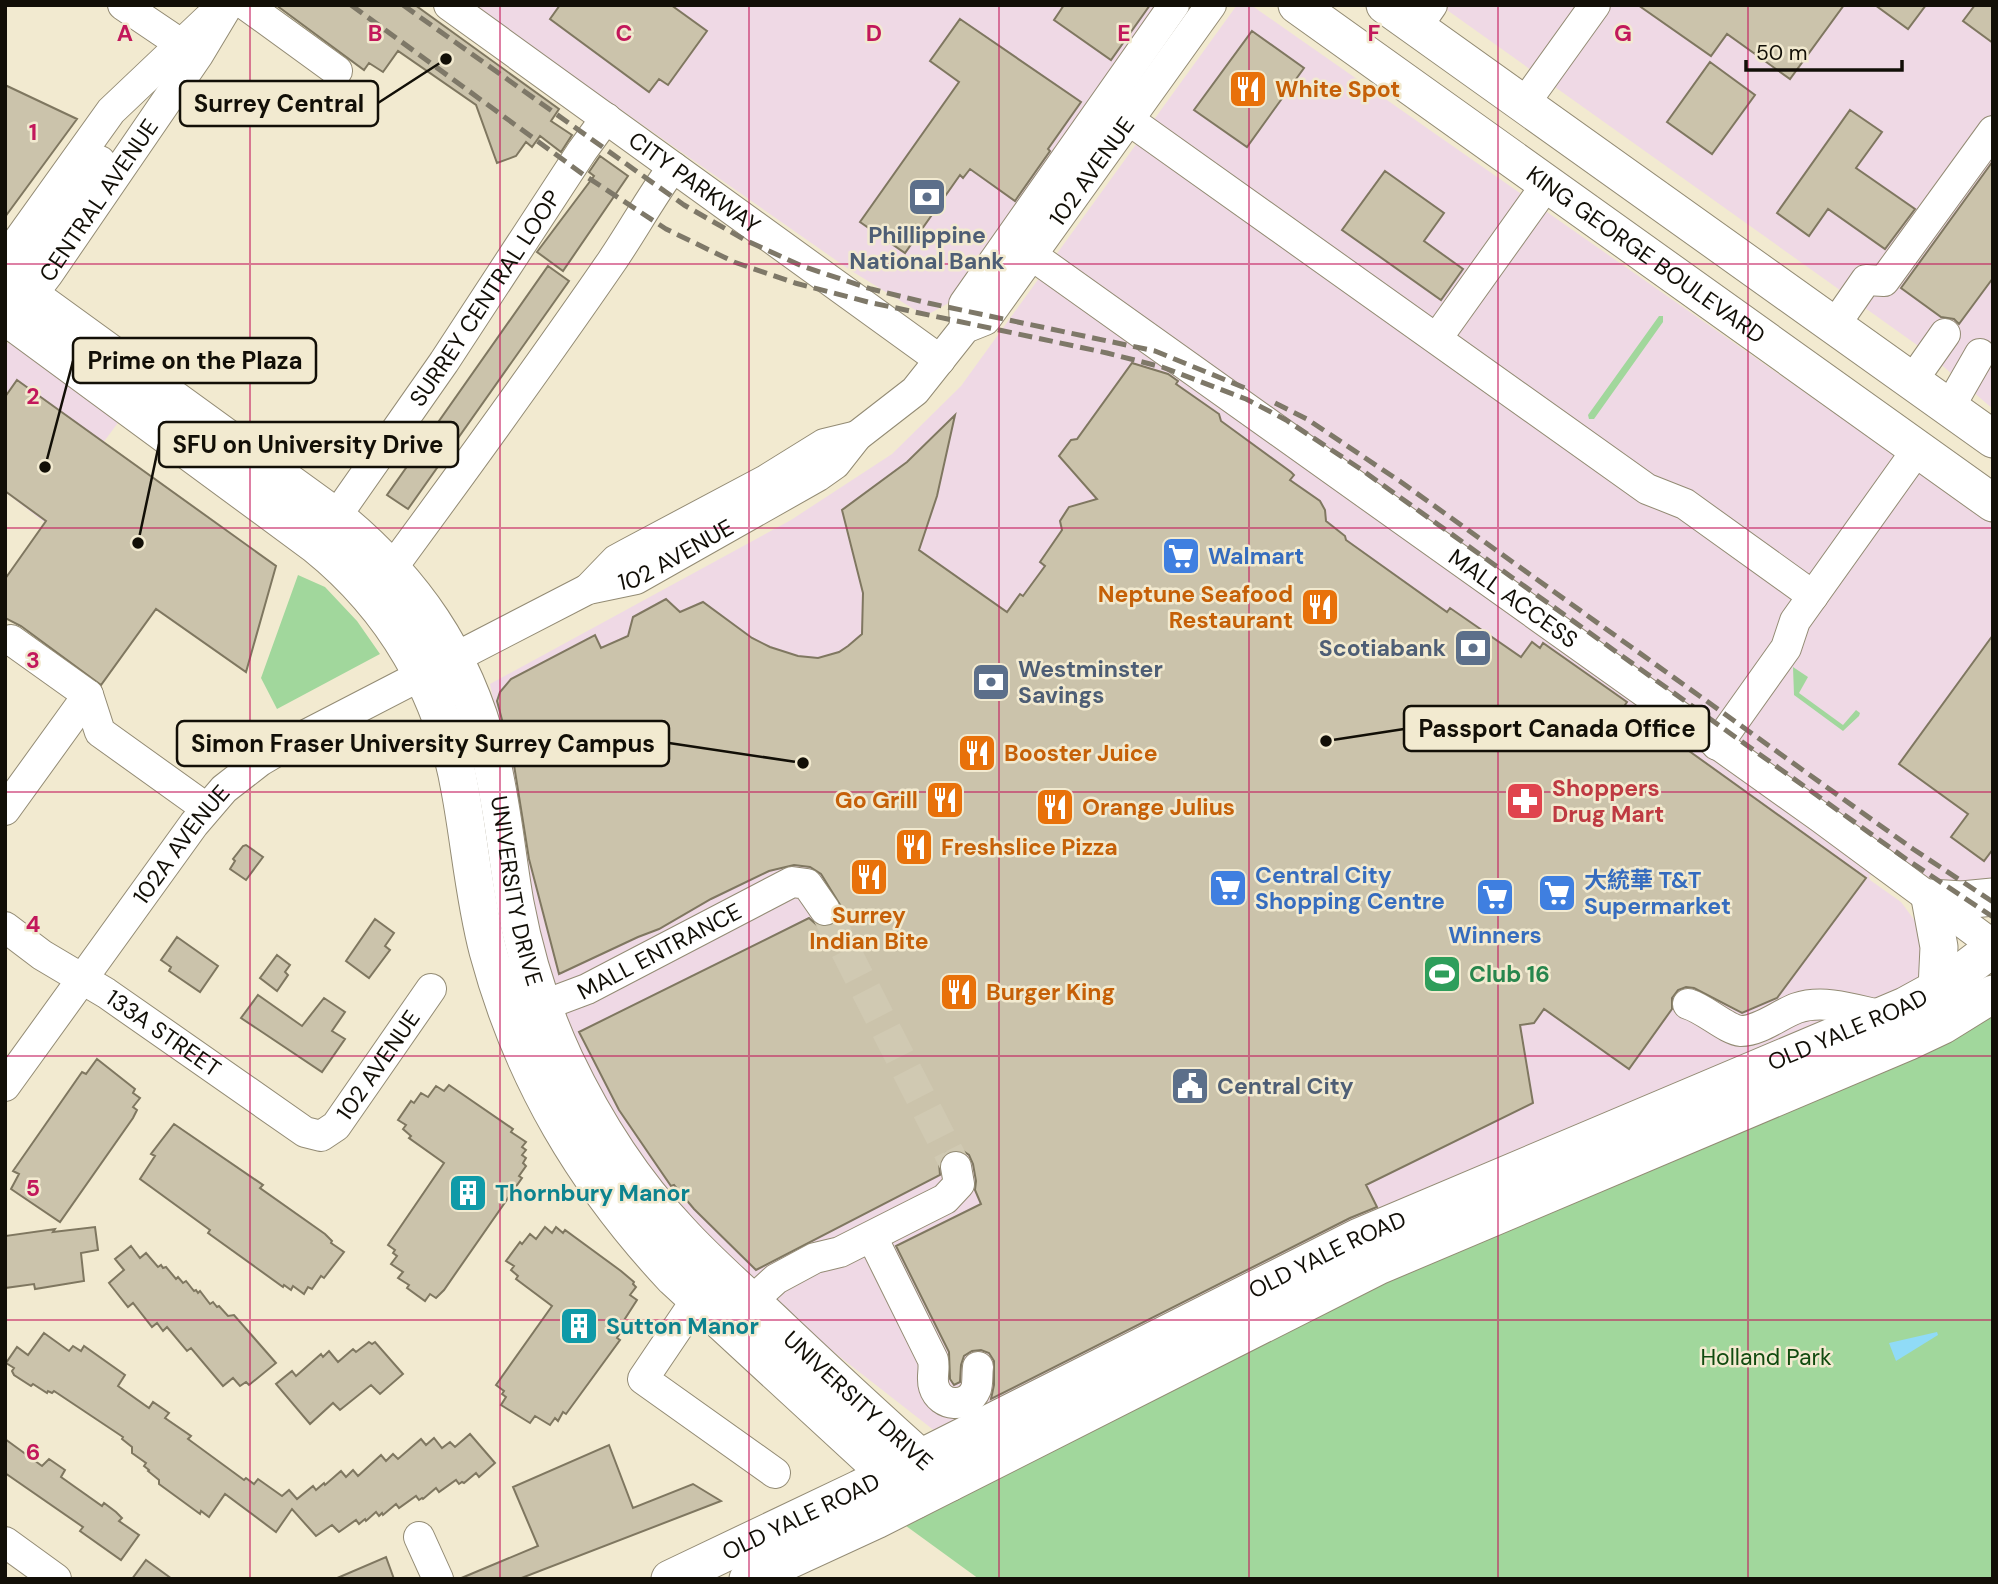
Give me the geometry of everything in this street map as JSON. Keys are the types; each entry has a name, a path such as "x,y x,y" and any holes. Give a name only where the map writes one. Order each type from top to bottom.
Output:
{"main road":[{"name":"KING GEORGE BOULEVARD","path":"1297,5 1993,503"},
{"path":"1385,5 1424,16 1524,104 1993,439"},
{"path":"1683,218 1688,283 1747,264"},
{"name":"UNIVERSITY DRIVE","path":"10,294 326,531 392,568 423,606 442,635 436,702 454,762 488,952 529,1065 569,1142 603,1196 646,1248 697,1299 915,1500"},
{"name":"UNIVERSITY DRIVE","path":"326,531 352,577 406,643 438,666 482,727 489,751 523,941 557,1043 599,1124 634,1176 680,1232 949,1483"},
{"path":"1937,989 1939,947 1930,898 1962,900 1993,897"},
{"name":"OLD YALE ROAD","path":"748,1579 833,1541 1378,1266 1431,1224 1937,989 1993,947"},
{"name":"OLD YALE ROAD","path":"670,1579 887,1475 1309,1262 1431,1224 1907,1042 1943,1025 1993,994"},
{"path":"646,1248 687,1266 708,1283 752,1301"}],"street":[{"path":"123,5 189,50"},
{"name":"CENTRAL AVENUE","path":"10,294 189,50 226,5"},
{"path":"246,5 337,71"},
{"name":"CITY PARKWAY","path":"449,5 940,360"},
{"name":"102 AVENUE","path":"965,328 964,304 1174,5"},
{"name":"102 AVENUE","path":"438,666 588,589 616,560 766,480 824,444 857,436 909,397 965,328 985,320 1211,5"},
{"path":"1524,104 1595,5"},
{"name":"CENTRAL AVENUE","path":"10,294 111,111 189,50"},
{"name":"SURREY CENTRAL LOOP","path":"326,531 444,362 606,118"},
{"path":"1129,120 1647,489 1685,504 1813,596"},
{"path":"1834,326 1866,280 1884,281 1993,131"},
{"name":"CENTRAL AVENUE","path":"10,294 100,161"},
{"path":"392,568 600,279 649,199 673,167"},
{"path":"1437,338 1547,184"},
{"name":"MALL ACCESS","path":"1033,256 1930,898 1993,947"},
{"path":"1912,382 1945,334"},
{"path":"1949,408 1980,354"},
{"path":"1717,745 1786,648 1795,621 1917,450"},
{"path":"11,640 88,695 100,732 206,808"},
{"name":"102A AVENUE","path":"5,1086 206,808 224,789 260,761 438,666"},
{"path":"5,810 88,695"},
{"name":"MALL ENTRANCE","path":"510,1018 587,989 792,882 807,884 825,910"},
{"name":"133A STREET","path":"5,927 42,955 106,993 305,1132 321,1136"},
{"name":"102 AVENUE","path":"321,1136 336,1126 431,989"},
{"path":"1688,1004 1702,1009 1739,1031 1748,1030 1798,1008 1827,1004 1883,1016"},
{"path":"752,1301 782,1292 822,1271 840,1252 945,1199 959,1184 956,1167"},
{"path":"872,1237 933,1360 934,1391 950,1404 960,1404 968,1400 976,1388 978,1367"},
{"path":"697,1299 643,1379 775,1474"},
{"path":"419,1537 438,1579"},
{"path":"5,1542 56,1579"}],"shaded area":[{"path":"471,5 1163,5 956,299 925,316 850,270"},
{"path":"1237,5 1251,5 1993,524 1993,890 1869,875 1870,880 1901,902 1921,929 1921,982 940,1435 767,1300 663,1200 570,1035 550,982 490,684 791,520 892,454 961,386"},
{"path":"1440,5 1993,5 1993,409 1924,350"},
{"path":"13,342 123,416 44,522 5,492 5,344"}],"green space":[{"path":"1659,316 1663,316 1663,322 1594,419 1589,419 1588,415"},
{"path":"298,575 325,587 357,621 380,654 277,709 261,678"},
{"path":"1793,667 1808,677 1799,693 1843,725 1856,710 1860,713 1859,716 1843,731 1794,695"},
{"name":"Holland Park","path":"1993,1014 1993,1579 979,1579 902,1523 1404,1269"}],"water":[{"path":"1937,1332 1938,1335 1896,1361 1889,1343"}],"building":[{"path":"276,5 415,5 559,109 551,121 572,135 561,152 540,136 532,147 526,142 516,156 497,163 476,105 398,51 383,72 369,63 364,70"},
{"path":"560,5 671,5 707,31 668,85 659,79 649,92 550,19"},
{"path":"1064,5 1150,5 1111,60 1054,20"},
{"path":"1638,5 1844,5 1790,79 1727,34 1711,56"},
{"path":"1875,5 1926,5 1908,29"},
{"path":"1975,5 1993,5 1993,43 1963,21"},
{"path":"960,19 1081,102 1015,201 970,169 963,178 960,175 905,253 860,222 959,82 930,61"},
{"name":"White Spot","path":"1252,31 1304,68 1247,147 1194,110"},
{"path":"1710,62 1755,95 1712,154 1667,122"},
{"path":"5,85 77,119 5,217"},
{"path":"1850,110 1882,132 1856,168 1915,209 1885,249 1828,209 1809,236 1777,213"},
{"path":"600,156 628,176 563,271 537,252 594,176 589,172"},
{"path":"1993,161 1993,278 1959,324 1954,319 1941,317 1901,288"},
{"path":"1385,171 1444,213 1424,241 1463,269 1441,300 1342,230"},
{"path":"548,266 569,281 408,509 387,495"},
{"name":"Central City Shopping Centre","path":"1132,363 1168,374 1178,381 1176,384 1219,414 1221,421 1291,472 1294,475 1290,480 1320,501 1325,510 1326,521 1345,536 1346,540 1447,612 1450,608 1521,657 1532,642 1540,648 1543,643 1866,878 1777,998 1742,1013 1694,988 1678,990 1672,998 1672,1009 1629,1069 1544,1009 1534,1023 1520,1025 1533,1103 1366,1185 1377,1207 1350,1218 991,1399 994,1361 989,1353 972,1351 964,1356 960,1382 954,1385 950,1379 949,1352 896,1246 981,1204 975,1190 976,1181 969,1155 954,1150 945,1153 939,1162 940,1175 756,1270 694,1209 674,1185 671,1186 619,1110 579,1032 809,918 818,926 834,925 840,918 842,908 821,874 810,867 794,865 769,871 711,899 659,929 559,974 529,859 514,765 497,701 500,692 511,679 595,635 601,648 628,636 633,617 666,599 680,612 703,602 752,638 798,656 818,658 839,652 862,634 863,593 842,510 907,462 955,415 937,496 919,550 1007,612 1020,594 1023,596 1045,566 1040,562 1062,530 1060,521 1069,507 1097,499 1059,456 1071,440 1077,439"},
{"path":"17,380 276,566 246,672 156,609 101,685 21,626 5,618 5,579 46,521 5,491 5,397"},
{"path":"1993,635 1993,849 1984,861 1951,837 1968,814 1899,764"},
{"path":"246,845 263,857 246,880 230,869 235,861 233,859"},
{"path":"375,919 394,933 385,946 390,950 369,978 346,961"},
{"path":"177,937 218,966 200,992 169,971 171,967 161,960"},
{"path":"277,955 290,965 285,972 288,975 277,991 260,978"},
{"path":"258,995 302,1026 324,998 345,1012 332,1031 345,1039 322,1072 241,1018"},
{"path":"97,1059 135,1089 133,1093 140,1098 133,1107 137,1110 133,1118 60,1222 11,1189 19,1174 13,1171 82,1072 86,1074"},
{"name":"Thornbury Manor","path":"449,1085 513,1129 511,1132 526,1142 522,1147 526,1150 522,1155 526,1158 523,1163 526,1166 519,1176 522,1178 444,1290 436,1298 430,1294 425,1301 398,1278 403,1272 391,1264 397,1256 393,1253 395,1250 388,1245 444,1163 409,1138 411,1136 403,1129 406,1125 398,1120 411,1101 414,1103 421,1093 428,1097 436,1086 444,1091"},
{"path":"174,1124 263,1185 260,1188 325,1234 331,1243 344,1252 312,1289 308,1287 304,1294 293,1286 291,1290 284,1285 283,1287 208,1233 210,1230 140,1179 155,1156 151,1154"},
{"path":"95,1227 98,1250 81,1253 84,1281 35,1289 34,1284 5,1288 5,1236"},
{"name":"Sutton Manor","path":"545,1227 552,1233 556,1227 563,1233 565,1230 621,1271 634,1282 636,1287 630,1295 637,1300 619,1328 622,1330 617,1338 620,1340 566,1414 563,1412 558,1421 555,1418 550,1425 535,1416 530,1423 501,1405 506,1397 502,1394 504,1391 496,1385 552,1306 516,1279 518,1276 511,1270 514,1266 506,1261 520,1242 522,1244 530,1234 536,1239"},
{"path":"131,1246 140,1258 146,1253 158,1267 166,1267 176,1279 178,1277 183,1283 186,1281 198,1293 200,1291 210,1304 213,1302 219,1306 228,1316 234,1315 276,1363 249,1385 246,1382 240,1386 233,1378 223,1386 191,1348 187,1351 167,1327 163,1331 157,1323 152,1327 133,1303 128,1307 109,1283 124,1270 115,1259"},
{"path":"44,1333 69,1351 73,1346 81,1351 84,1346 125,1375 118,1386 149,1408 153,1402 169,1413 165,1418 191,1436 188,1439 244,1480 246,1478 254,1484 258,1479 282,1496 289,1490 297,1499 313,1486 316,1490 324,1483 325,1485 341,1471 346,1477 353,1470 358,1476 381,1455 386,1461 393,1454 398,1459 421,1439 426,1445 434,1438 442,1448 450,1442 455,1447 470,1434 495,1463 479,1477 476,1473 459,1484 456,1480 439,1492 436,1488 423,1499 419,1500 416,1496 399,1508 396,1504 383,1515 382,1513 379,1516 376,1512 359,1524 356,1520 339,1532 332,1525 316,1536 292,1509 276,1532 225,1494 209,1517 201,1511 200,1514 159,1484 159,1480 144,1466 146,1463 132,1453 132,1447 123,1437 54,1391 47,1393 14,1375 14,1368 6,1363 17,1347 28,1355"},
{"path":"369,1342 375,1342 403,1374 380,1394 371,1385 340,1410 333,1403 310,1424 276,1384 292,1371 296,1376 321,1354 323,1357 329,1351 338,1362 353,1349 356,1352"},
{"path":"5,1439 42,1466 49,1459 65,1470 61,1477 102,1506 104,1503 122,1518 119,1521 139,1535 121,1560 80,1531 83,1527 5,1473"},
{"path":"609,1445 633,1508 693,1484 721,1501 519,1579 459,1579 538,1546 513,1487"},
{"path":"386,1557 394,1579 335,1579"},
{"path":"146,1560 172,1579 132,1579"}],"tunnel":[{"path":"825,910 956,1167"}],"railway":[{"path":"351,5 584,175 666,229 734,262 795,283 868,302 1162,367 1246,399 1286,420 1359,468 1906,859 1993,917"},
{"path":"403,5 684,205 745,240 802,266 871,289 928,303 1155,351 1250,390"},
{"path":"1275,403 1307,419 1401,482 1913,849 1993,902"}],"place":[{"name":"Surrey Central","path":"446,59"},
{"name":"White Spot","path":"1248,89"},
{"name":"Phillippine National Bank","path":"927,197"},
{"name":"Prime on the Plaza","path":"45,467"},
{"name":"SFU on University Drive","path":"138,543"},
{"name":"Walmart","path":"1181,556"},
{"name":"Neptune Seafood Restaurant","path":"1320,607"},
{"name":"Scotiabank","path":"1473,648"},
{"name":"Westminster Savings","path":"991,682"},
{"name":"Passport Canada Office","path":"1326,741"},
{"name":"Booster Juice","path":"977,753"},
{"name":"Simon Fraser University Surrey Campus","path":"803,763"},
{"name":"Go Grill","path":"945,800"},
{"name":"Shoppers Drug Mart","path":"1525,801"},
{"name":"Orange Julius","path":"1055,807"},
{"name":"Freshslice Pizza","path":"914,847"},
{"name":"Surrey Indian Bite","path":"869,877"},
{"name":"Central City Shopping Centre","path":"1228,888"},
{"name":"大統華 T&T Supermarket","path":"1557,893"},
{"name":"Winners","path":"1495,897"},
{"name":"Club 16","path":"1442,974"},
{"name":"Burger King","path":"959,992"},
{"name":"Central City","path":"1190,1086"},
{"name":"Thornbury Manor","path":"468,1193"},
{"name":"Sutton Manor","path":"579,1326"}]}
